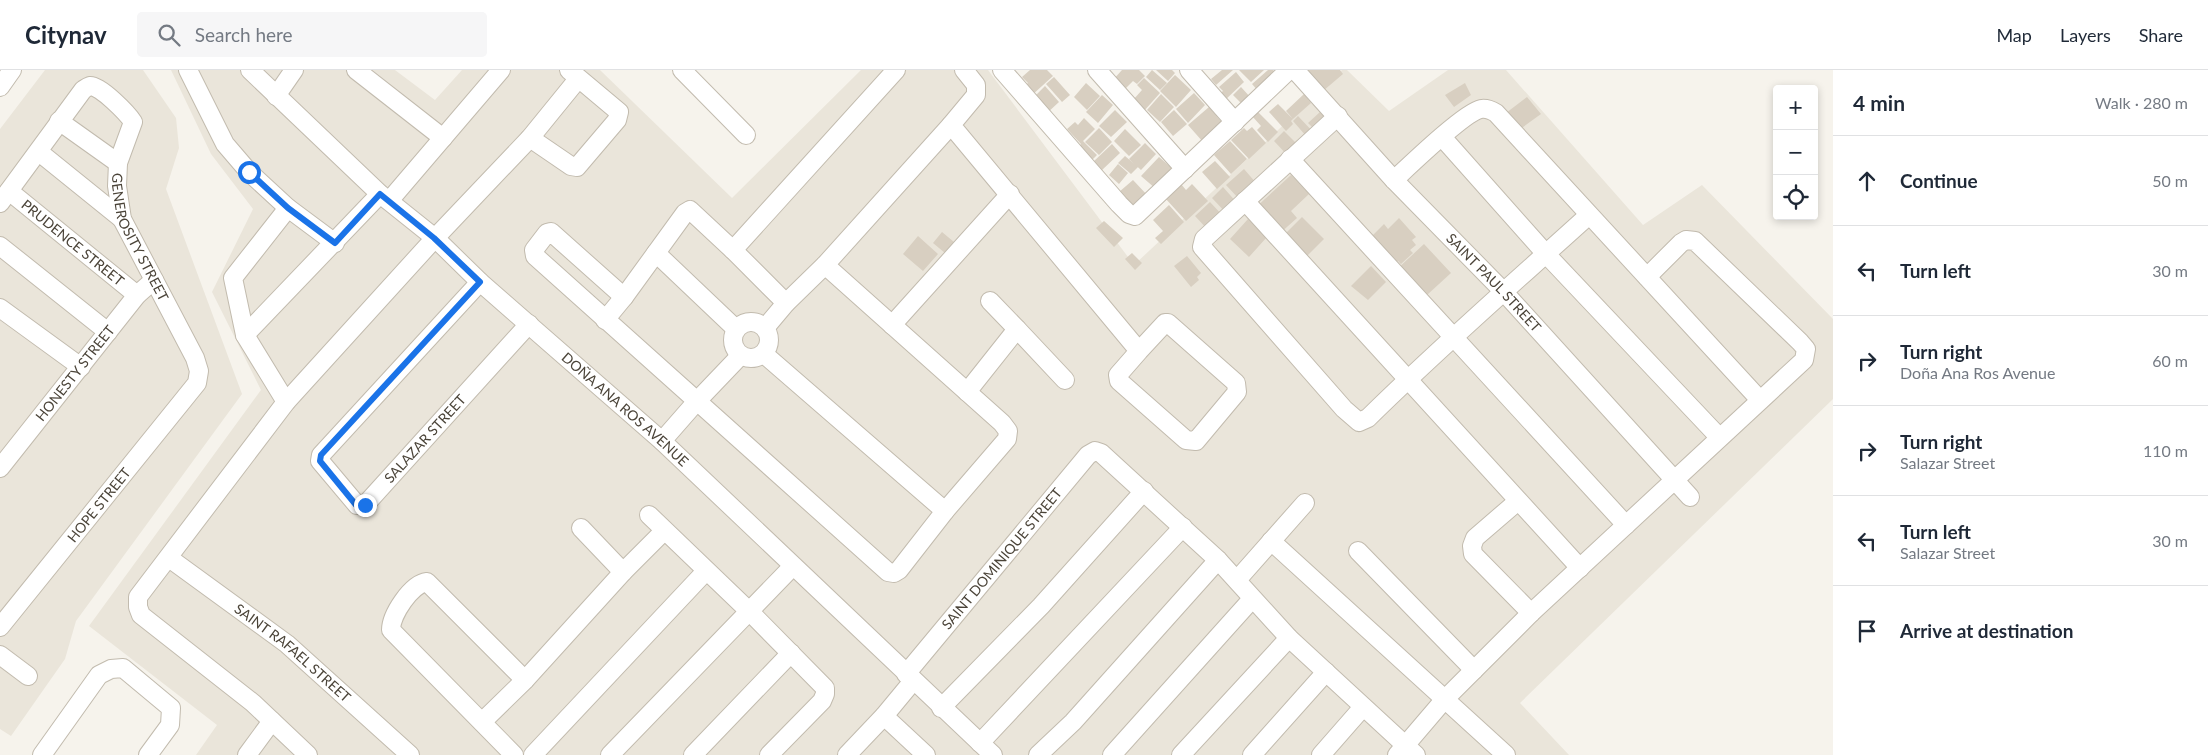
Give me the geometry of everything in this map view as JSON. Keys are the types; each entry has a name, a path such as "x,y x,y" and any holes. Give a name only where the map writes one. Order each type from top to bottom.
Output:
{"street":[{"path":"0,87 12,70"},
{"path":"188,70 225,144 249,172 288,208 335,243"},
{"name":"DOÑA ANA ROS AVENUE","path":"250,70 384,197 434,238 480,282 662,441 941,708 987,749"},
{"path":"276,96 294,70"},
{"path":"356,70 444,138"},
{"path":"245,335 335,243 444,138 501,70"},
{"path":"682,70 746,135"},
{"path":"733,250 896,70"},
{"path":"765,328 786,303 825,265 976,95 976,85 964,70"},
{"path":"1002,70 1129,214 1135,216 1289,70"},
{"path":"1096,70 1185,169"},
{"path":"1189,70 1235,122"},
{"name":"SAINT PAUL STREET","path":"1295,70 1394,180 1503,292 1690,497"},
{"path":"308,755 253,703 141,615 138,607 138,597 286,402 434,238 530,138 573,75 619,112 617,120 577,166 571,166 530,138"},
{"name":"GENEROSITY STREET","path":"59,121 88,86 93,86 128,115 132,122 118,163 117,186 122,219 195,358 199,371 197,383"},
{"path":"1394,180 1442,136 1473,112 1480,109 1488,109 1496,113 1760,400"},
{"path":"1338,116 1204,239 1202,247 1356,421 1363,422 1407,378 1455,337 1590,214"},
{"path":"4,197 39,152 59,121 118,163"},
{"path":"951,124 1139,351"},
{"path":"1442,136 1546,254 1719,437"},
{"path":"39,152 122,219"},
{"path":"1290,159 1626,525"},
{"path":"892,324 1010,194"},
{"name":"PRUDENCE STREET","path":"4,197 137,295"},
{"path":"1245,201 1580,568"},
{"path":"286,402 245,335 233,278 288,208"},
{"path":"605,320 685,213 690,210 786,303"},
{"path":"624,297 551,232 547,233 534,250 535,256 605,320 890,574 899,570 945,511 1007,439 1008,431 1002,423 825,265"},
{"path":"941,708 1041,606 1144,491 1218,560 1288,638 1364,707 1406,752 1444,700 1531,613 1804,360 1806,350 1800,342 1695,241 1686,240 1681,243 1647,278"},
{"path":"0,246 108,332"},
{"path":"656,253 736,329"},
{"name":"HONESTY STREET","path":"0,468 137,295 154,280"},
{"name":"SALAZAR STREET","path":"480,282 321,455 320,461 356,505 365,505 530,324"},
{"path":"990,302 1065,380"},
{"path":"0,308 81,367"},
{"path":"750,322 759,323 765,328 770,336 769,346 764,354 757,358 748,359 740,356 734,348 733,338 736,329 750,322"},
{"path":"1168,323 1236,383 1237,392 1196,441 1186,440 1119,381 1118,375 1139,351 1163,325 1168,323"},
{"path":"967,392 1017,329"},
{"path":"764,354 945,511"},
{"path":"662,441 740,356"},
{"name":"HOPE STREET","path":"0,627 197,383"},
{"name":"SAINT DOMINIQUE STREET","path":"847,755 884,716 910,677 1088,455 1095,451 1101,453 1144,491"},
{"path":"1518,501 1475,538 1472,546 1473,554 1531,613"},
{"path":"1237,580 1305,503"},
{"path":"649,515 750,612 825,688 822,701 769,755"},
{"path":"987,749 1183,527"},
{"path":"581,528 623,572"},
{"path":"482,722 664,531"},
{"path":"1271,540 1506,755"},
{"path":"1358,551 1474,670"},
{"name":"SAINT RAFAEL STREET","path":"169,558 287,644 410,755"},
{"path":"1038,755 1073,722 1218,560"},
{"path":"610,755 793,566"},
{"path":"533,755 706,571"},
{"path":"514,755 391,630 394,615 415,587 420,583 427,582 524,680"},
{"path":"1112,755 1252,599"},
{"path":"1182,755 1288,638"},
{"path":"693,755 791,653"},
{"path":"0,654 28,676"},
{"path":"42,755 99,675 111,669 123,668 171,708 170,725 148,755"},
{"path":"1252,755 1326,672"},
{"path":"1321,755 1364,707"},
{"path":"884,716 926,755"},
{"path":"247,755 272,721"}],"shaded area":[{"path":"45,70 143,70 176,118 179,148 166,189 242,394 76,621 65,659 11,736 0,729 0,129"},
{"path":"171,70 395,70 435,100 462,70 600,70 732,198 861,70 988,70 1134,265 1342,70 1347,70 1389,111 1448,70 1506,70 1643,225 1702,185 1833,319 1833,399 1520,703 1569,755 196,755 217,725 89,626 261,390 212,292 253,209 211,154"}],"building":[{"path":"1030,70 1047,70 1053,76 1031,96 1023,87 1028,83 1022,77"},
{"path":"1122,70 1139,70 1145,76 1137,84 1133,81 1123,91 1112,81"},
{"path":"1152,70 1167,83 1160,90 1146,77"},
{"path":"1156,70 1172,70 1175,73 1168,81"},
{"path":"1222,70 1233,70 1216,85 1211,79"},
{"path":"1239,70 1264,70 1251,82"},
{"path":"1268,70 1273,70 1278,75 1259,92 1252,84"},
{"path":"1305,70 1340,70 1343,74 1323,91"},
{"path":"1236,72 1244,82 1223,102 1217,96 1223,91 1219,87"},
{"path":"1175,75 1191,90 1176,107 1160,91"},
{"path":"1054,77 1070,95 1062,102 1046,84"},
{"path":"1144,78 1160,93 1144,111 1133,100 1142,90 1137,85"},
{"path":"1086,83 1100,96 1087,110 1074,97"},
{"path":"1465,83 1471,95 1454,107 1445,95"},
{"path":"1045,86 1059,102 1046,114 1032,99"},
{"path":"1241,87 1251,98 1243,105 1233,95"},
{"path":"1194,93 1205,105 1188,123 1176,109"},
{"path":"1161,94 1174,107 1160,122 1147,110"},
{"path":"1304,94 1311,103 1293,119 1286,111"},
{"path":"1102,95 1113,105 1098,123 1086,112"},
{"path":"1527,97 1541,114 1519,130 1506,113"},
{"path":"1278,104 1293,119 1291,121 1293,124 1286,131 1269,112"},
{"path":"1209,107 1223,124 1203,142 1188,125"},
{"path":"1115,110 1127,122 1111,137 1099,126"},
{"path":"1174,110 1187,124 1173,136 1161,122"},
{"path":"1257,111 1278,132 1268,142 1257,130 1261,126 1252,116"},
{"path":"1320,112 1324,116 1312,127 1308,123"},
{"path":"1298,116 1315,134 1306,136 1293,121"},
{"path":"1084,118 1095,129 1083,141 1097,155 1091,161 1077,148 1081,144 1067,129 1075,122 1078,125"},
{"path":"1252,127 1266,143 1249,159 1231,140 1244,128 1247,131"},
{"path":"1099,128 1112,142 1099,155 1085,142"},
{"path":"1125,129 1141,145 1129,156 1114,141"},
{"path":"1284,131 1300,147 1289,157 1274,141"},
{"path":"1230,141 1247,159 1231,174 1214,155"},
{"path":"1145,143 1156,154 1141,170 1129,159"},
{"path":"1112,144 1120,153 1101,171 1093,162"},
{"path":"1125,156 1138,167 1131,174 1118,163"},
{"path":"1159,157 1174,170 1156,189 1141,176"},
{"path":"1215,161 1230,177 1217,189 1202,172"},
{"path":"1118,164 1128,173 1119,184 1109,175"},
{"path":"1244,169 1257,184 1240,200 1226,185"},
{"path":"1291,175 1309,194 1291,211 1297,218 1278,235 1254,209"},
{"path":"1133,180 1149,197 1135,210 1119,192"},
{"path":"1181,184 1186,190 1192,184 1208,201 1186,221 1165,198"},
{"path":"1223,187 1238,204 1227,214 1212,198"},
{"path":"1210,202 1224,217 1209,231 1195,216"},
{"path":"1169,205 1184,222 1161,244 1155,238 1163,231 1153,220"},
{"path":"1302,217 1324,239 1302,261 1282,237"},
{"path":"1399,218 1416,237 1412,240 1416,245 1410,250 1413,253 1401,264 1398,261 1391,267 1372,236 1384,224 1388,229"},
{"path":"1248,219 1267,237 1249,257 1230,239"},
{"path":"1104,221 1123,238 1114,247 1096,228"},
{"path":"942,232 954,242 945,253 933,243"},
{"path":"918,236 938,254 923,271 903,254"},
{"path":"1424,244 1451,273 1427,295 1420,287 1414,292 1395,271"},
{"path":"1132,253 1142,263 1135,270 1125,259"},
{"path":"1187,256 1201,273 1197,277 1199,280 1191,287 1174,266"},
{"path":"1371,266 1386,282 1368,300 1351,286"}],"route":[{"path":"249,172 288,208 335,243 380,194 434,238 480,282 321,455 320,461 356,505 365,505"}]}
